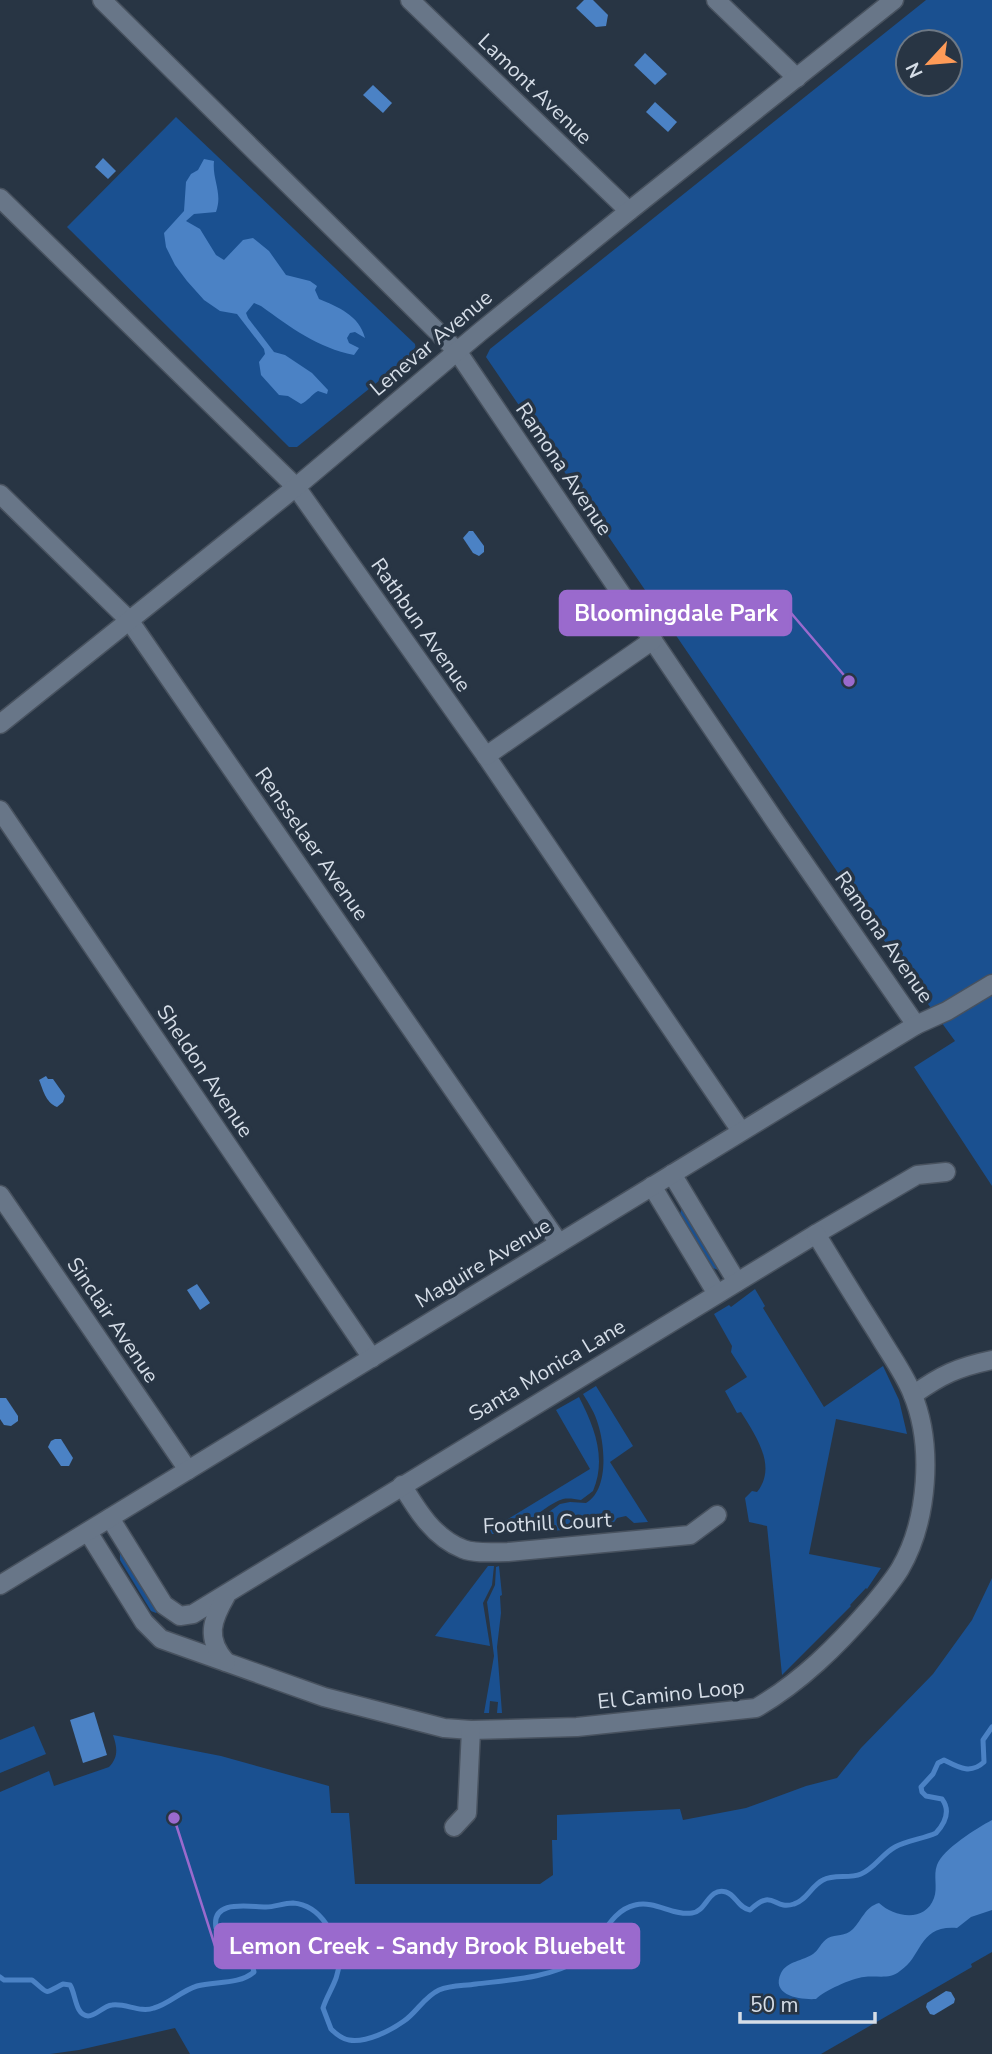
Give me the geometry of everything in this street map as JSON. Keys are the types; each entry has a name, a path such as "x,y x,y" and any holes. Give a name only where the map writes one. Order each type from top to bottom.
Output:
{"street":[{"name":"Ramona Avenue","path":"102,0 457,351 916,1025"},
{"name":"Lamont Avenue","path":"410,0 629,211"},
{"path":"716,0 797,78"},
{"name":"Lenevar Avenue","path":"0,724 296,487 629,211 894,0"},
{"name":"Rathbun Avenue","path":"0,198 296,487 486,756 741,1131"},
{"name":"Rensselaer Avenue","path":"0,494 129,620 559,1243"},
{"path":"486,756 653,640"},
{"name":"Sheldon Avenue","path":"0,810 372,1358"},
{"name":"Maguire Avenue","path":"5,1582 741,1131 916,1025 947,1011 992,984"},
{"name":"Santa Monica Lane","path":"110,1518 164,1605 176,1615 185,1617 816,1234 917,1175 946,1172"},
{"path":"672,1174 737,1282"},
{"path":"652,1186 717,1294"},
{"name":"Sinclair Avenue","path":"0,1195 188,1470"},
{"name":"El Camino Loop","path":"88,1531 144,1622 161,1639 324,1697 444,1728 471,1730 577,1727 756,1708 806,1675 851,1630 900,1569 921,1510 926,1474 922,1433 913,1395 816,1234"},
{"path":"913,1395 936,1379 963,1366 992,1360"},
{"name":"Foothill Court","path":"402,1485 424,1520 443,1536 463,1549 485,1552 690,1535 717,1515"},
{"path":"0,1563 5,1582"},
{"path":"226,1662 214,1645 213,1635 216,1613 228,1593"},
{"path":"454,1827 467,1813 471,1730"}],"shaded area":[{"path":"584,0 593,0 608,15 606,26 596,27 576,8"},
{"path":"926,0 992,0 992,1186 914,1067 955,1041 486,357 490,349"},
{"path":"645,53 667,74 655,85 634,65"},
{"path":"373,85 392,103 383,113 363,95"},
{"path":"655,102 677,122 668,132 646,112"},
{"path":"176,117 415,344 416,351 297,447 289,447 67,227"},
{"path":"103,158 116,171 108,179 95,167"},
{"path":"204,159 214,161 218,193 216,212 194,214 186,221 200,229 216,255 224,260 243,240 253,238 269,251 286,275 310,281 317,286 315,290 319,299 347,313 362,330 365,338 355,332 350,333 347,338 349,343 359,348 354,355 316,342 254,303 246,313 274,352 285,355 312,373 328,390 327,394 318,391 301,404 288,396 279,395 261,375 259,362 265,354 264,349 237,314 220,311 204,300 175,265 166,247 164,233 184,211 186,182"},
{"path":"469,531 473,531 484,546 484,552 479,556 473,553 463,538"},
{"path":"46,1076 53,1079 65,1096 57,1107 47,1099 39,1080"},
{"path":"682,1208 685,1208 720,1268 718,1270 713,1268 680,1214"},
{"path":"197,1284 210,1303 200,1310 187,1290"},
{"path":"755,1289 765,1306 763,1308 824,1407 883,1366 899,1400 907,1434 836,1419 809,1554 881,1568 867,1589 782,1675 767,1526 749,1522 745,1498 752,1491 757,1492 763,1482 765,1461 752,1431 741,1412 737,1413 725,1391 747,1377 731,1352 732,1346 714,1314 729,1305 731,1307"},
{"path":"596,1386 633,1446 610,1462 648,1522 634,1523 626,1516 617,1518 612,1525 532,1533 532,1530 522,1533 522,1531 560,1504 586,1503 599,1488 603,1467 602,1444 595,1416 583,1394"},
{"path":"579,1397 594,1431 599,1454 593,1491 581,1500 563,1499 551,1505 516,1534 492,1534 490,1530 590,1469 556,1410"},
{"path":"0,1398 6,1398 18,1416 18,1421 11,1426 4,1425 0,1419"},
{"path":"55,1439 61,1439 73,1458 69,1466 61,1466 48,1447"},
{"path":"123,1553 159,1610 156,1613 151,1611 120,1560 120,1554"},
{"path":"488,1566 494,1566 492,1585 483,1603 490,1646 435,1636"},
{"path":"499,1566 502,1595 497,1647 502,1713 497,1713 498,1702 490,1701 489,1713 484,1713 494,1656 487,1602 495,1585 496,1567"},
{"path":"992,1578 992,1952 971,1964 972,1967 821,2054 190,2054 175,2028 79,2050 50,2054 0,2054 0,1792 49,1771 54,1786 109,1767 116,1752 113,1735 221,1756 329,1786 331,1813 349,1813 355,1884 540,1884 553,1875 552,1840 557,1840 557,1815 680,1809 683,1820 746,1808 806,1786 837,1778 861,1748 933,1674 972,1620"},
{"path":"94,1712 107,1755 83,1763 70,1720"},
{"path":"34,1726 46,1754 0,1773 0,1740"},
{"path":"992,1820 992,1910 971,1917 957,1928 935,1931 922,1943 907,1965 892,1975 853,1980 816,1999 803,1999 783,1992 779,1981 784,1969 813,1954 828,1938 850,1932 874,1905 879,1903 893,1912 909,1915 924,1911 934,1898 936,1869 940,1859 961,1840"},
{"path":"946,1991 951,1992 954,2003 934,2015 930,2014 927,2003"}],"waterway":[{"path":"0,1977 4,1980 32,1980 46,1991 63,1984 70,1985 78,2008 88,2016 112,2005 154,2008 197,1986 234,1981 254,1972 244,1954 216,1928 219,1912 232,1907 269,1907 293,1903 303,1905 320,1916 331,1933 338,1952 339,1968 323,2008 331,2029 346,2039 370,2038 404,2021 439,1990 529,1977 568,1966 587,1954 611,1921 626,1908 642,1904 692,1913 720,1891 726,1892 750,1910 764,1900 782,1905 794,1904 823,1880 861,1874 895,1847 936,1833 946,1817 945,1803 942,1799 926,1796 921,1787 933,1774 938,1763 944,1760 969,1769 984,1762 983,1740 992,1727"}],"place":[{"name":"Bloomingdale Park","path":"849,681"},
{"name":"Lemon Creek - Sandy Brook Bluebelt","path":"174,1818"}]}
